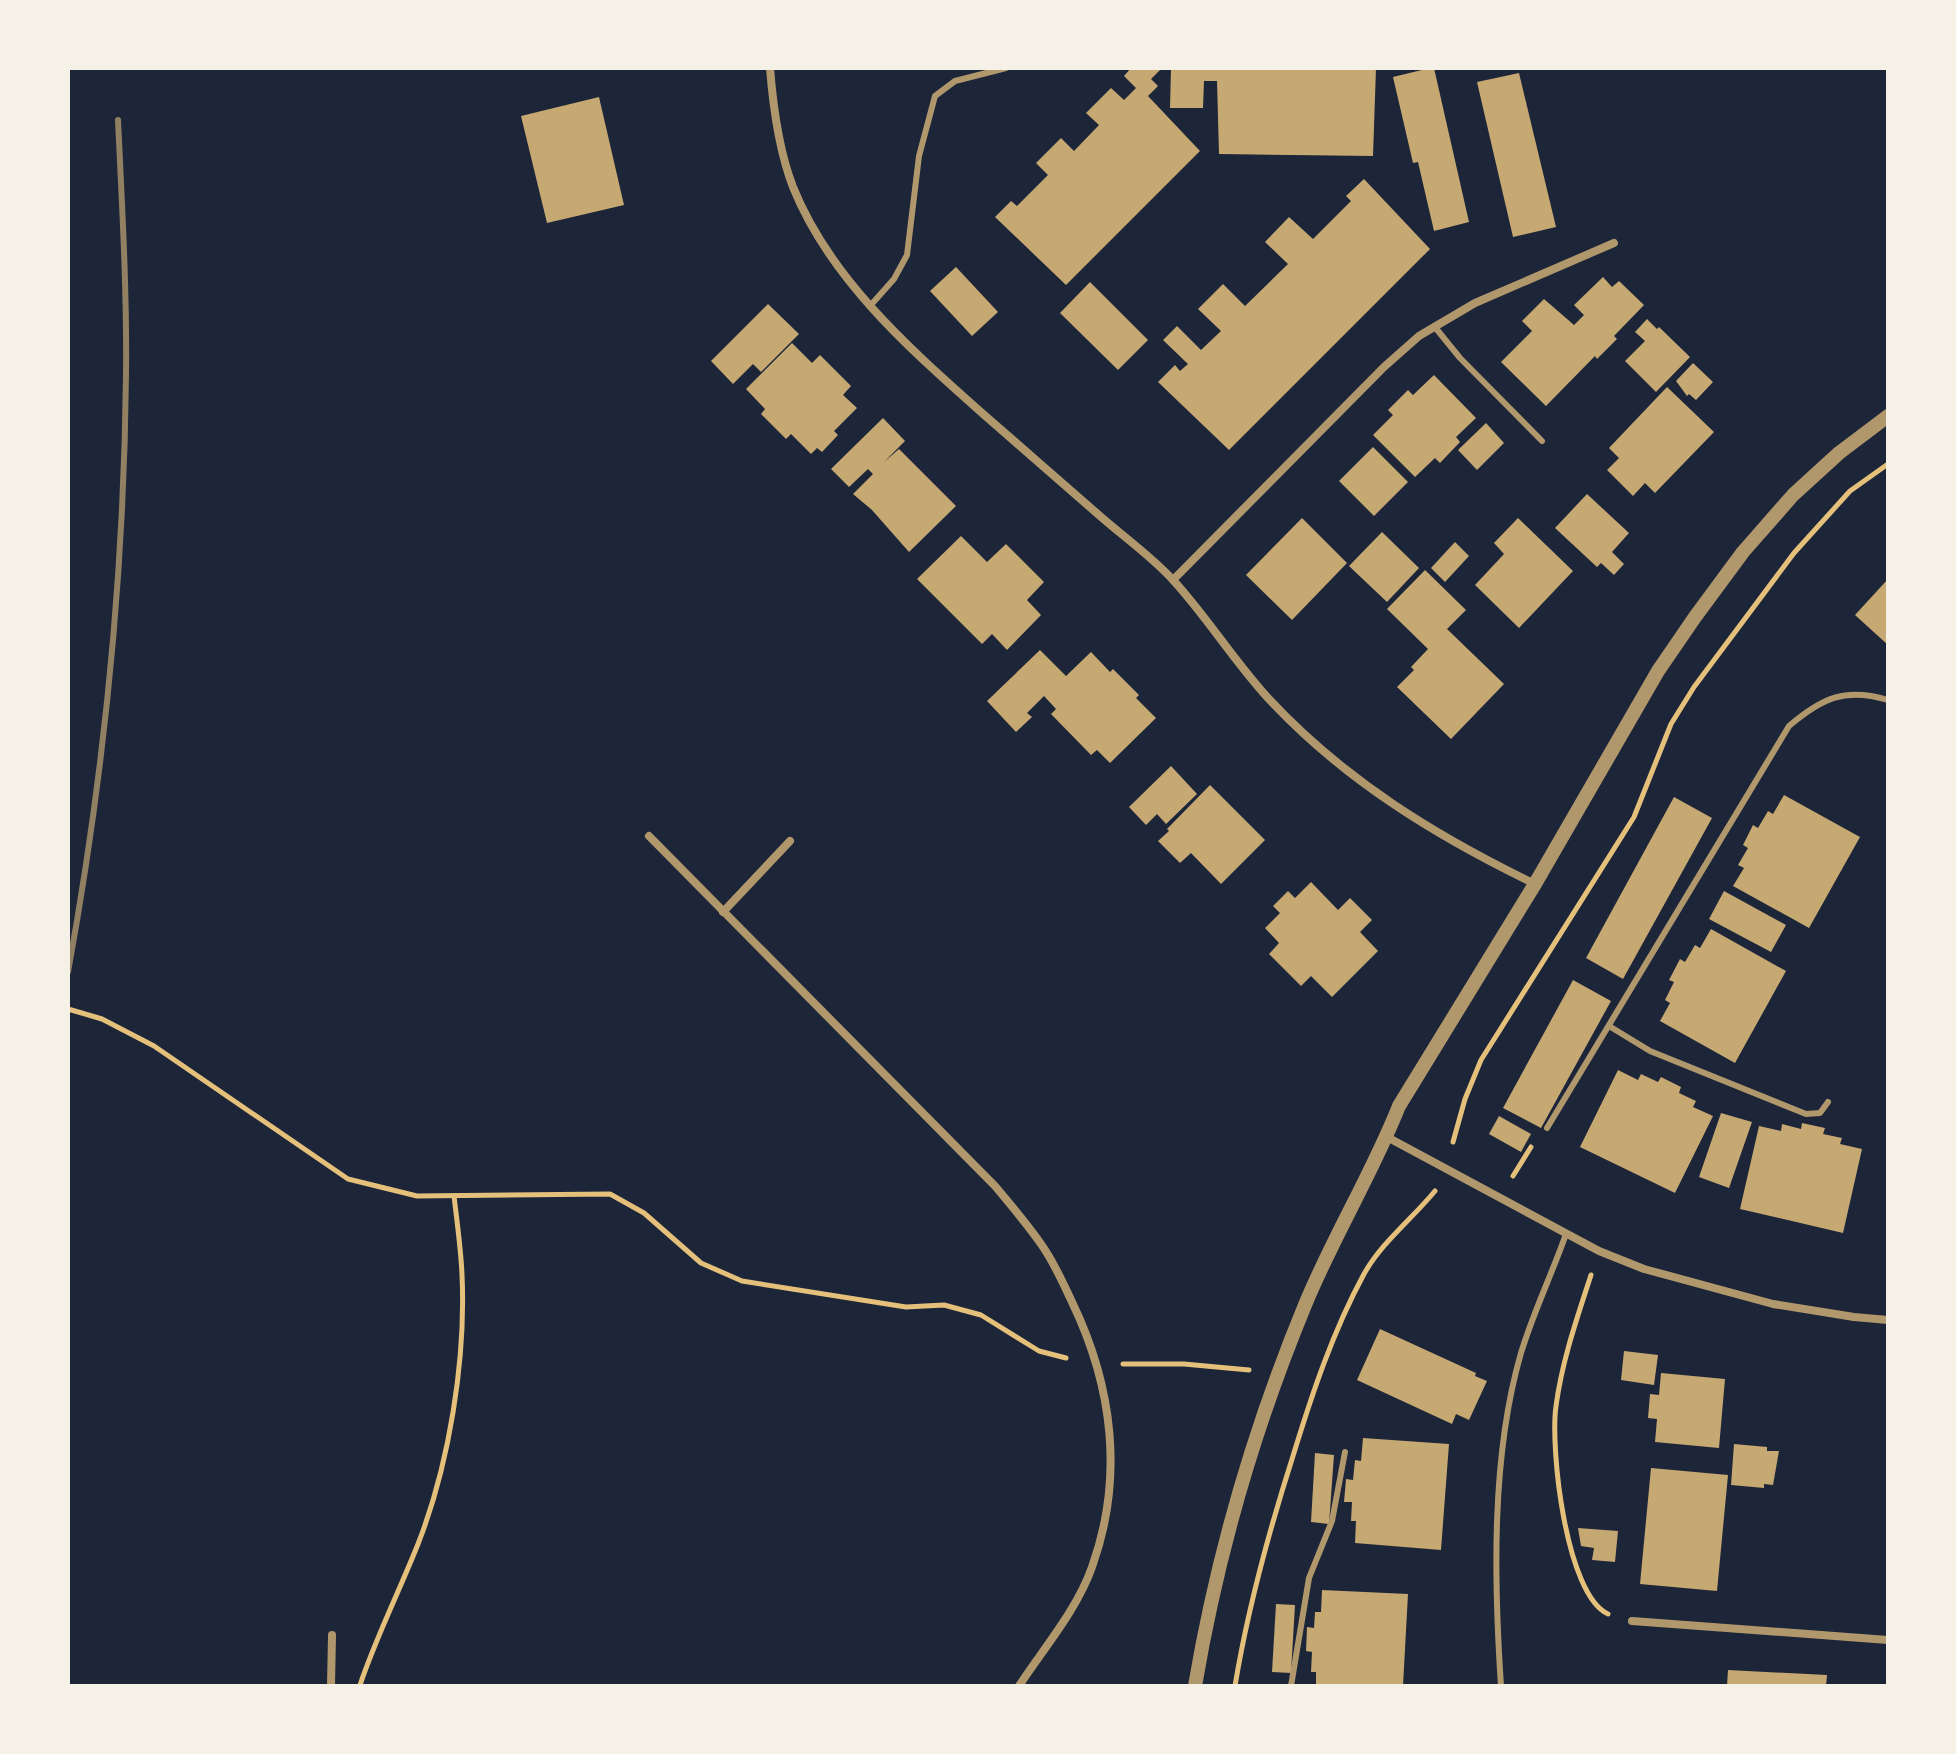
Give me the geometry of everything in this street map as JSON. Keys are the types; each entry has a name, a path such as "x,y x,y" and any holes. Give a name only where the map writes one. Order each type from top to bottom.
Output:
{"street":[{"path":"770,68 781,141 792,185 813,227 842,272 870,306 939,375 1173,580 1268,698 1336,762 1446,839 1535,884"},
{"path":"1173,580 1384,367 1434,326 1475,303 1614,243"},
{"path":"1195,1686 1229,1527 1278,1373 1341,1222 1387,1137 1399,1106 1535,884 1658,671 1735,563 1793,495 1839,453 1888,416"},
{"path":"649,836 995,1186 1042,1246 1078,1313 1095,1357 1108,1408 1111,1482 1091,1569 1080,1593 1019,1686"},
{"path":"723,912 790,841"},
{"path":"1387,1137 1599,1251 1644,1269 1773,1304 1888,1320"},
{"path":"1632,1621 1888,1640"},
{"path":"331,1686 332,1635"}],"lane":[{"path":"870,306 894,279 907,255 919,156 935,96 955,81 1006,68"},
{"path":"1434,326 1460,358 1542,441"},
{"path":"1547,1128 1789,726 1812,706 1836,696 1870,695 1888,700"},
{"path":"1609,1026 1650,1051 1806,1114 1820,1113 1828,1102"},
{"path":"1501,1686 1497,1535 1505,1433 1521,1354 1566,1234"},
{"path":"1291,1686 1309,1578 1332,1521 1345,1452"}],"path":[{"path":"1235,1686 1256,1580 1317,1378 1365,1274 1384,1245 1415,1216 1450,1170 1454,1132 1481,1060 1634,817 1671,724 1694,687 1794,553 1850,491 1888,464"},
{"path":"68,1009 102,1019 154,1046 348,1179 417,1196 610,1194 644,1213 701,1263 742,1281 906,1307 944,1305 981,1315 1039,1351 1076,1360"},
{"path":"1500,1197 1526,1154 1547,1128"},
{"path":"359,1686 419,1542 449,1438 461,1349 462,1275 454,1196"},
{"path":"1599,1251 1569,1340 1555,1408 1556,1465 1567,1532 1578,1571 1590,1597 1604,1613 1632,1621"},
{"path":"1120,1364 1184,1364 1278,1373"}],"shaded area":[{"path":"68,68 1888,68 1888,1686 68,1686"}],"building":[{"path":"1131,68 1162,68 1151,79 1158,86 1148,96 1200,151 1066,285 995,217 1011,201 1017,206 1048,175 1036,163 1061,138 1074,151 1099,125 1086,113 1111,88 1124,100 1136,88 1124,76"},
{"path":"1171,68 1376,68 1373,156 1219,154 1217,81 1204,81 1203,108 1170,108"},
{"path":"1434,68 1469,222 1434,231 1418,162 1413,163 1393,77"},
{"path":"1519,73 1556,227 1513,237 1477,82"},
{"path":"599,97 624,205 547,223 521,116"},
{"path":"1364,179 1430,249 1229,450 1158,382 1175,365 1180,371 1188,364 1163,340 1177,326 1201,350 1221,331 1198,309 1223,284 1245,306 1288,264 1265,242 1289,217 1313,239 1351,201 1346,196"},
{"path":"956,267 998,312 972,336 930,291"},
{"path":"1603,277 1612,287 1619,281 1644,305 1614,336 1617,339 1597,359 1595,356 1546,406 1501,362 1532,331 1522,321 1544,299 1574,325 1584,315 1574,305"},
{"path":"1090,282 1148,340 1118,370 1060,313"},
{"path":"768,304 799,334 761,372 753,364 733,384 711,361"},
{"path":"1647,319 1690,357 1656,392 1625,361 1645,341 1635,332"},
{"path":"792,343 812,363 820,355 851,386 843,395 857,408 834,431 838,435 822,452 817,448 811,454 791,434 786,439 761,414 765,409 746,389"},
{"path":"1693,363 1713,382 1696,400 1689,394 1687,396 1676,381"},
{"path":"1434,375 1476,418 1456,437 1460,442 1440,463 1435,458 1415,477 1373,435 1393,415 1388,410 1408,390 1413,395"},
{"path":"1667,387 1714,432 1655,493 1645,483 1633,496 1607,470 1619,458 1609,448"},
{"path":"883,418 905,441 884,462 899,449 956,506 909,552 872,510 853,494 873,474 868,469 849,487 831,469"},
{"path":"1486,423 1504,443 1477,470 1458,450"},
{"path":"1373,447 1408,482 1374,516 1339,481"},
{"path":"1587,494 1629,533 1612,552 1624,564 1614,575 1601,563 1597,567 1555,528"},
{"path":"1302,518 1347,563 1292,620 1246,575"},
{"path":"1518,518 1573,571 1519,628 1475,585 1504,554 1494,543"},
{"path":"1382,532 1419,568 1387,602 1349,566"},
{"path":"961,536 987,562 1006,544 1044,582 1027,600 1041,615 1007,650 992,634 982,644 917,579"},
{"path":"1455,542 1469,556 1445,582 1431,568"},
{"path":"1425,570 1466,610 1447,629 1504,684 1451,739 1397,687 1414,670 1411,667 1428,649 1387,609"},
{"path":"1888,579 1888,645 1855,615"},
{"path":"1040,650 1066,676 1091,652 1139,695 1136,698 1156,718 1110,763 1097,750 1091,755 1051,714 1056,709 1044,696 1027,713 1032,717 1016,732 987,701"},
{"path":"1171,766 1197,794 1166,824 1157,814 1146,825 1129,807"},
{"path":"1210,785 1265,840 1221,884 1191,853 1180,863 1158,841"},
{"path":"1784,795 1860,837 1809,928 1733,886 1744,868 1738,865 1748,848 1743,845 1753,825 1758,828 1768,811 1773,814"},
{"path":"1674,797 1712,818 1623,979 1586,958"},
{"path":"1311,882 1338,910 1350,898 1372,920 1360,932 1378,951 1332,997 1311,976 1301,986 1269,954 1279,943 1265,928 1280,913 1273,906 1288,891 1295,898"},
{"path":"1724,891 1786,925 1771,952 1709,919"},
{"path":"1711,929 1786,971 1735,1063 1660,1021 1670,1003 1665,1000 1674,982 1669,980 1680,959 1685,962 1695,945 1700,948"},
{"path":"1573,980 1611,1001 1541,1128 1503,1108"},
{"path":"1618,1070 1638,1080 1641,1074 1658,1082 1661,1077 1681,1087 1679,1093 1696,1101 1693,1107 1713,1116 1675,1193 1580,1147"},
{"path":"1721,1113 1752,1122 1729,1188 1699,1177"},
{"path":"1499,1116 1531,1134 1521,1152 1489,1134"},
{"path":"1802,1123 1825,1128 1823,1134 1842,1138 1840,1144 1862,1149 1843,1233 1740,1209 1759,1126 1781,1131 1782,1124 1801,1129"},
{"path":"1380,1329 1487,1381 1469,1420 1456,1414 1452,1424 1357,1380"},
{"path":"1624,1351 1658,1355 1654,1385 1621,1380"},
{"path":"1661,1373 1725,1379 1719,1448 1655,1442 1657,1419 1648,1418 1650,1394 1659,1395"},
{"path":"1363,1438 1449,1444 1441,1550 1355,1543 1356,1521 1351,1521 1352,1502 1344,1502 1346,1479 1353,1480 1355,1460 1361,1461"},
{"path":"1734,1444 1779,1451 1773,1485 1764,1484 1764,1488 1731,1485"},
{"path":"1315,1453 1334,1455 1329,1524 1311,1522"},
{"path":"1651,1468 1728,1475 1717,1591 1640,1584"},
{"path":"1578,1528 1618,1531 1615,1562 1592,1560 1594,1548 1581,1546"},
{"path":"1322,1590 1408,1594 1403,1686 1316,1686 1316,1672 1311,1672 1312,1652 1306,1651 1307,1627 1314,1628 1315,1612 1321,1612"},
{"path":"1276,1604 1295,1605 1291,1673 1272,1672"},
{"path":"1728,1670 1827,1675 1826,1686 1727,1686"}],"railway":[{"path":"68,972 102,750 121,525 126,343 118,120"}]}
